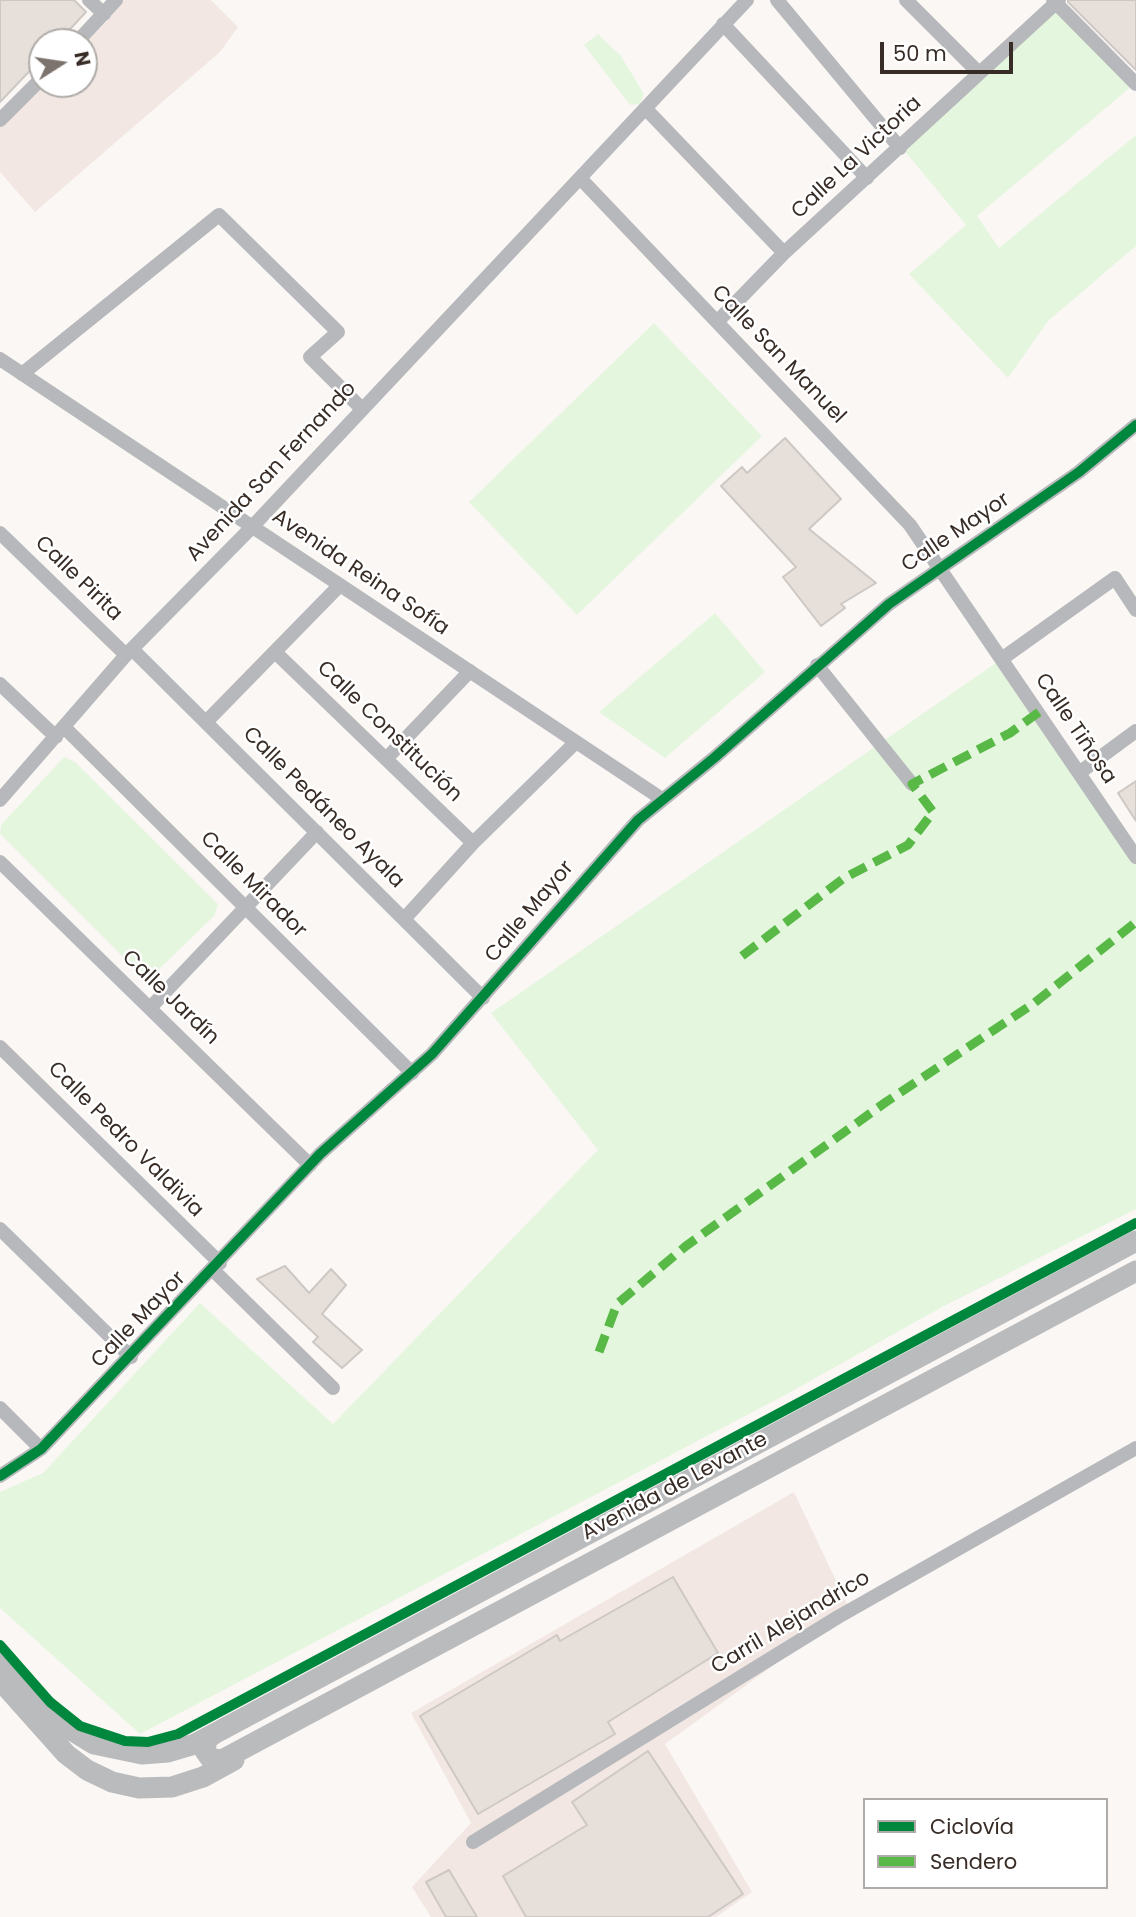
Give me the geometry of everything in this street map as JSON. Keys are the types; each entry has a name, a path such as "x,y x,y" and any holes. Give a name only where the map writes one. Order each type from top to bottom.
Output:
{"main road":[{"name":"Avenida de Levante","path":"0,1657 61,1723 104,1747 132,1753 161,1753 187,1747 1136,1241"},
{"name":"Avenida de Levante","path":"214,1734 207,1739 205,1751 210,1758 222,1760 1136,1271"},
{"name":"Avenida de Levante","path":"0,1680 73,1760 102,1778 139,1788 172,1787 203,1777 295,1721"}],"street":[{"path":"89,0 104,14"},
{"path":"90,28 116,0"},
{"name":"Avenida San Fernando","path":"0,800 130,652 252,527 746,0"},
{"path":"776,0 900,148"},
{"path":"906,0 979,73"},
{"path":"1056,1 1136,84"},
{"name":"Calle La Victoria","path":"716,322 784,253 1056,1"},
{"path":"723,24 867,178"},
{"path":"0,120 28,92"},
{"path":"646,109 784,253"},
{"name":"Calle San Manuel","path":"580,178 894,506 1003,658"},
{"path":"22,373 219,215 338,332 310,357 361,408"},
{"name":"Avenida Reina Sofía","path":"0,359 662,799"},
{"name":"Calle Mayor","path":"0,1476 41,1449 310,1165 349,1126 412,1073 483,998 602,858 662,799 714,758 889,604 1079,472 1136,425"},
{"name":"Calle Pirita","path":"0,533 130,652"},
{"path":"1003,658 1115,578 1136,610"},
{"path":"206,722 340,585"},
{"name":"Calle Pedáneo Ayala","path":"130,652 206,722 483,998"},
{"name":"Calle Constitución","path":"275,652 473,844"},
{"name":"Calle Tiñosa","path":"1003,658 1136,857"},
{"path":"817,665 912,784"},
{"path":"386,759 470,671"},
{"name":"Calle Mirador","path":"0,684 60,732 246,908 412,1073"},
{"path":"1079,773 1136,731"},
{"path":"405,918 473,844 576,742"},
{"path":"150,1008 317,832"},
{"name":"Calle Jardín","path":"0,862 310,1165"},
{"name":"Calle Pedro Valdivia","path":"0,1047 333,1388"},
{"path":"0,1229 131,1357"},
{"path":"0,1408 41,1449"},
{"name":"Carril Alejandrico","path":"473,1842 850,1610 1136,1448"}],"shaded area":[{"path":"113,0 211,0 238,27 220,52 35,212 0,172 0,119 28,96 28,98 98,98 98,28 94,28"},
{"path":"794,1492 850,1610 665,1744 752,1892 716,1917 431,1917 412,1887 471,1823 411,1713"}],"green space":[{"path":"1056,7 1132,86 977,216 999,248 1136,135 1136,246 1048,321 1008,378 909,274 966,225 903,149"},
{"path":"598,34 621,56 644,94 640,104 630,105 584,45"},
{"path":"654,323 762,436 577,615 469,502"},
{"path":"715,613 765,672 665,758 599,712"},
{"path":"1003,658 1136,854 1136,1209 942,1307 787,1394 140,1734 0,1608 0,1492 43,1473 200,1303 333,1424 598,1150 491,1013"},
{"path":"64,757 75,762 218,904 214,916 151,977 140,974 0,834 1,825"}],"building":[{"path":"0,0 74,0 86,12 71,28 28,28 28,73 0,102"},
{"path":"1136,0 1136,70 1068,2"},
{"path":"785,438 841,499 809,529 876,583 841,604 845,608 821,626 783,577 796,567 721,486 742,467 747,473"},
{"path":"1136,781 1136,821 1118,793"},
{"path":"285,1266 309,1293 331,1269 346,1285 322,1314 362,1350 342,1368 313,1342 318,1337 257,1279"},
{"path":"673,1577 718,1653 608,1722 615,1734 478,1814 420,1716 557,1635 560,1641"},
{"path":"648,1751 743,1894 708,1917 526,1917 503,1876 587,1825 572,1802"},
{"path":"449,1870 477,1917 446,1917 426,1882"}],"marked path":[{"path":"742,956 844,878 908,845 933,812 912,784 1010,733 1039,712"},
{"path":"599,1352 617,1304 686,1246 886,1102 1033,1004 1136,922"}],"cycle path":[{"path":"0,1476 41,1449 320,1154 432,1054 638,820 714,758 889,604 1079,472 1136,425"},
{"path":"0,1645 50,1702 80,1726 125,1741 148,1742 178,1734 1136,1223"}]}
